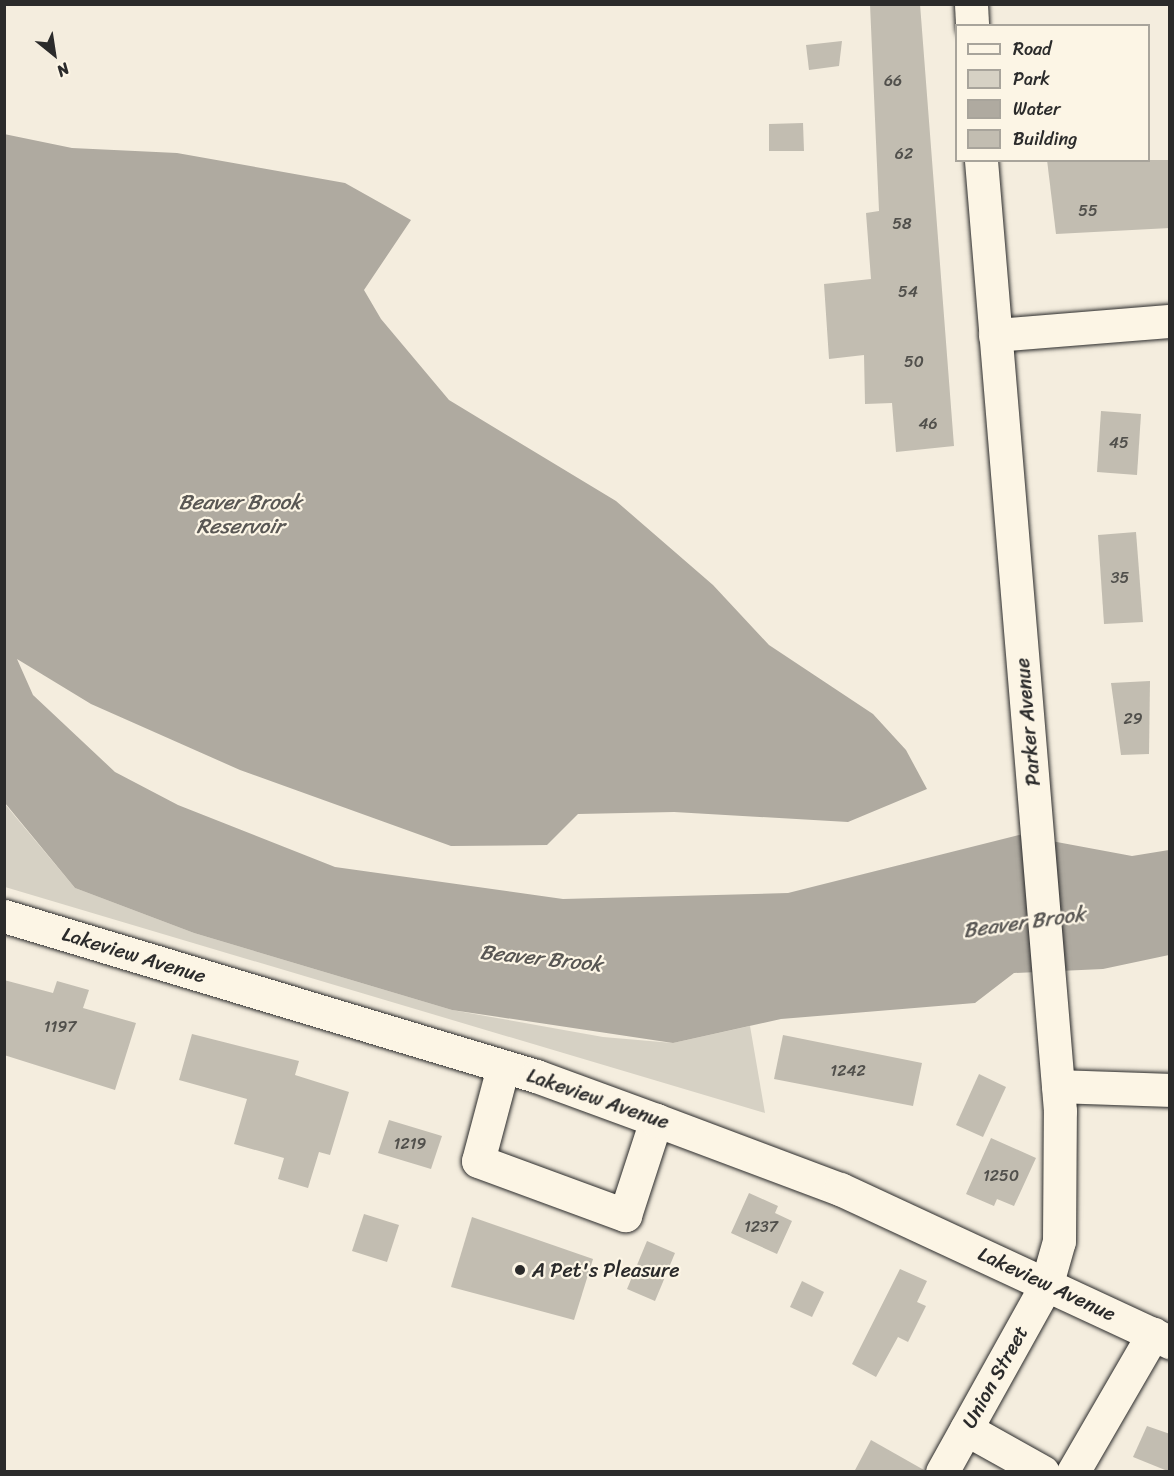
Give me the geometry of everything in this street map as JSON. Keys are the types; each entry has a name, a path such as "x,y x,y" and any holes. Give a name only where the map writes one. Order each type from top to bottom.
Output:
{"street":[{"path":"971,4 972,24"},
{"name":"Parker Avenue","path":"981,162 1058,1086 1059,1241 1047,1283"},
{"path":"995,335 1170,321"},
{"path":"4,891 51,930"},
{"name":"Lakeview Avenue","path":"4,916 503,1067 656,1119 840,1189 1047,1283 1161,1338"},
{"path":"503,1067 478,1161 626,1215 656,1119"},
{"path":"1058,1086 1170,1090"},
{"name":"Union Street","path":"942,1472 1047,1283"},
{"path":"1073,1472 1161,1338"},
{"path":"966,1429 1043,1472"}],"green space":[{"path":"4,803 75,888 194,933 452,1010 603,1037 673,1043 750,1026 765,1113 5,887"}],"water":[{"name":"Beaver Brook Reservoir","path":"4,134 72,148 177,153 345,183 411,220 364,290 381,319 449,400 616,501 713,585 769,645 873,714 906,750 927,789 848,822 674,812 578,814 547,845 451,846 240,770 91,704 17,659 33,695 115,772 178,805 335,867 563,899 788,893 1019,835 1132,856 1169,850 1169,955 1103,969 1014,973 975,1003 781,1019 673,1043 452,1010 194,933 75,888 5,803"}],"building":[{"path":"870,4 920,4 954,446 896,452 892,403 865,404 864,355 829,359 824,284 871,279 866,213 879,211"},
{"path":"842,41 839,66 809,70 806,45"},
{"path":"803,123 804,151 769,151 769,124"},
{"path":"1170,160 1170,228 1056,234 1047,162"},
{"path":"1101,411 1141,414 1137,475 1097,472"},
{"path":"1136,532 1143,622 1104,624 1098,535"},
{"path":"1150,681 1149,754 1121,755 1111,683"},
{"path":"4,980 53,993 57,981 89,990 83,1008 136,1023 115,1090 4,1055"},
{"path":"192,1034 299,1061 295,1075 349,1092 330,1155 319,1152 308,1188 278,1179 284,1158 234,1144 247,1099 179,1080"},
{"path":"783,1035 922,1063 913,1106 774,1079"},
{"path":"979,1074 1006,1087 983,1137 956,1125"},
{"path":"389,1120 442,1136 431,1169 378,1153"},
{"path":"991,1138 1036,1158 1014,1206 997,1199 994,1206 966,1194"},
{"path":"749,1193 778,1206 775,1213 792,1221 777,1254 731,1233"},
{"path":"364,1214 399,1225 387,1262 352,1251"},
{"path":"472,1217 593,1259 574,1320 451,1287"},
{"path":"647,1241 675,1253 655,1301 627,1289"},
{"path":"900,1269 927,1281 917,1302 926,1306 908,1342 898,1337 876,1377 852,1364"},
{"path":"802,1281 824,1292 812,1317 790,1307"},
{"path":"1147,1426 1170,1434 1170,1472 1133,1457"},
{"path":"871,1440 924,1470 923,1472 854,1472"}],"place":[{"name":"A Pet's Pleasure","path":"520,1270"}],"water label":[{"name":"Beaver Brook","path":"1024,922"},
{"name":"Beaver Brook","path":"541,958"}]}
